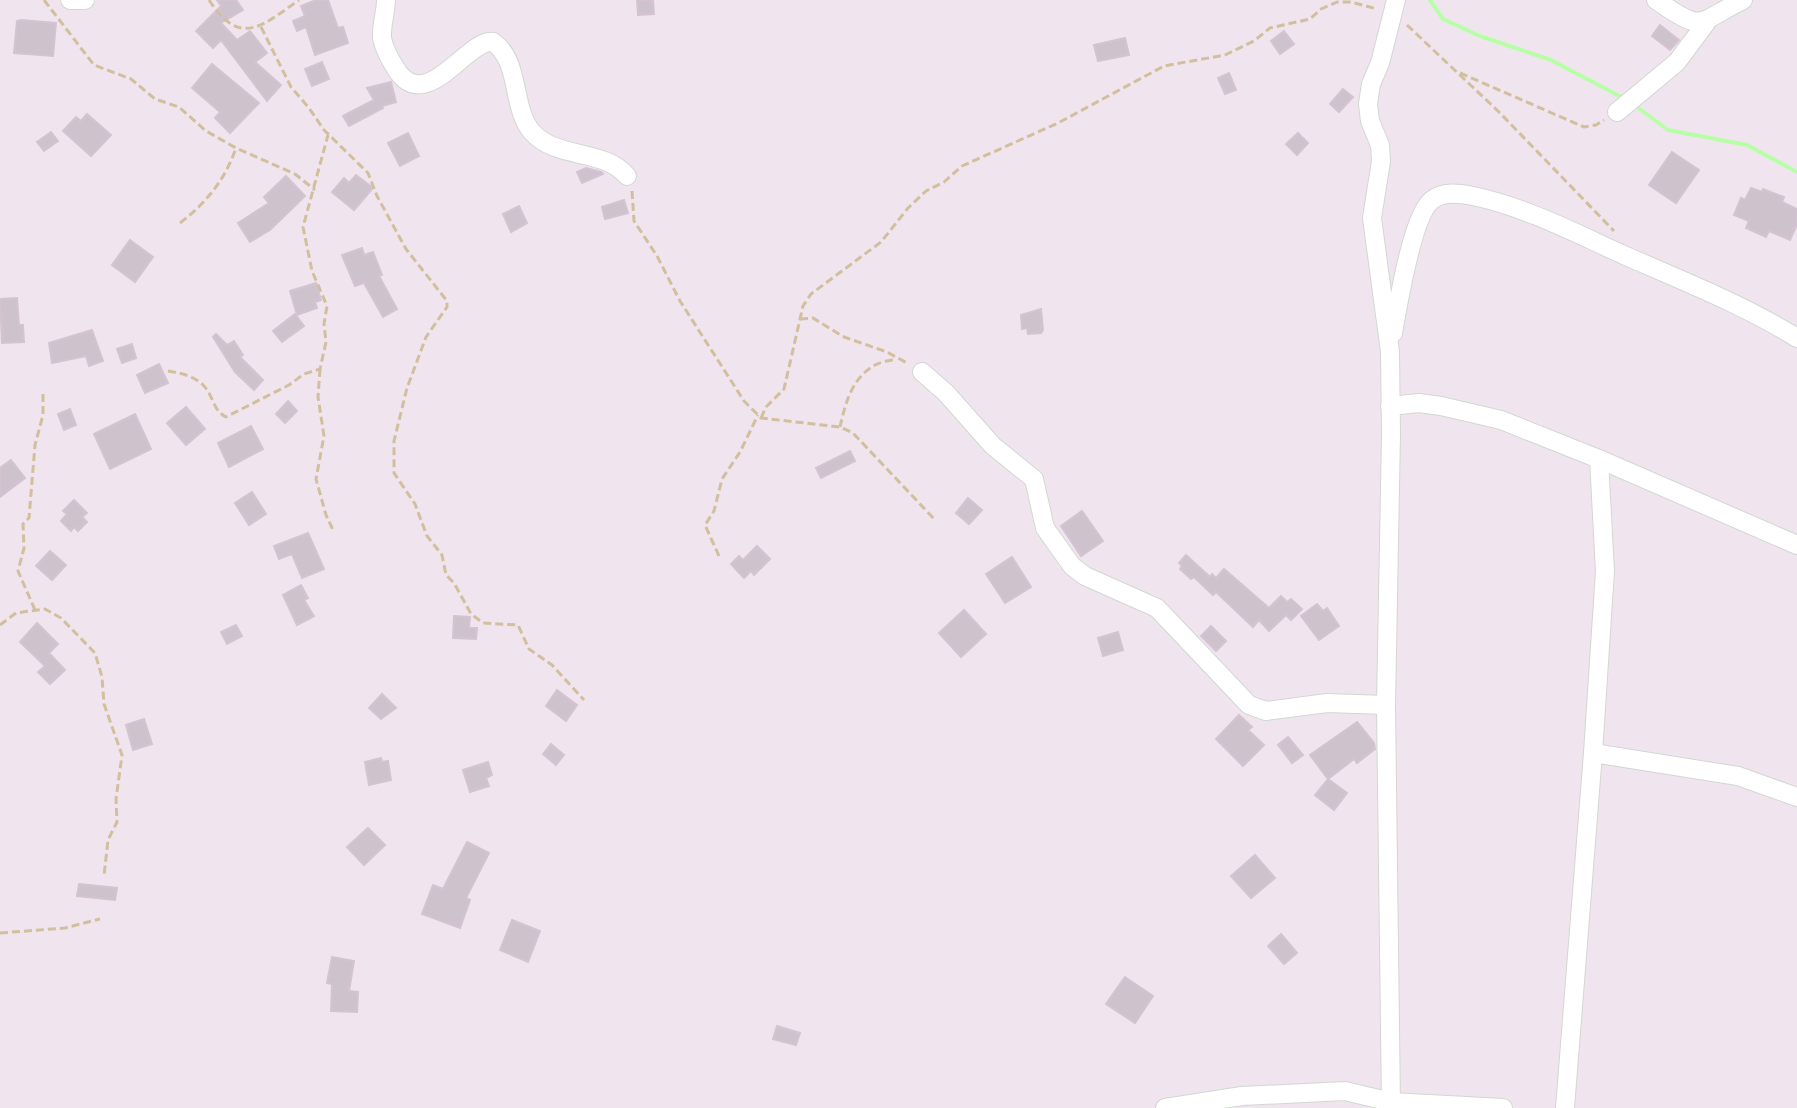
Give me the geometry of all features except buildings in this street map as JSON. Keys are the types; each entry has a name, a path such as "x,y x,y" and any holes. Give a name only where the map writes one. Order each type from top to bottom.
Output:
{"street":[{"path":"70,0 85,0"},
{"path":"386,0 382,37 388,54 403,78 422,84 449,71 479,44 493,42 499,46 510,66 516,95 533,133 572,154 611,162 627,176"},
{"path":"1656,0 1691,21 1706,23"},
{"path":"1617,112 1677,62 1706,23 1743,0"},
{"path":"1391,1105 1386,705 1390,352 1372,218 1381,161 1380,145 1370,121 1368,104 1371,84 1380,63 1395,6"},
{"path":"1390,352 1411,245 1425,206 1434,197 1446,193 1472,196 1531,214 1797,338"},
{"path":"922,372 946,393 993,446 1034,479 1045,528 1072,566 1085,576 1157,608 1249,705 1266,711 1327,703 1386,705"},
{"path":"1390,406 1419,403 1501,420 1797,545"},
{"path":"1565,1108 1605,571 1599,459"},
{"path":"1593,753 1738,776 1797,797"},
{"path":"1165,1108 1242,1096 1345,1091 1391,1105 1503,1108"}],"path":[{"path":"44,0 94,65 131,79 155,99 179,107 206,131 295,174 315,190"},
{"path":"209,0 228,24 239,29 261,27 299,0"},
{"path":"719,556 705,525 714,511 726,470 740,452 759,416 784,389 803,306 811,294 881,242 926,191 944,182 962,166 1058,123 1164,66 1225,55 1254,41 1270,28 1310,19 1321,9 1337,2 1395,6 1613,229 1630,258"},
{"path":"261,27 291,87 328,134 368,173 406,249 447,301 447,307 426,337 407,388 394,441 394,473 415,504 427,536 442,555 446,575 454,583 471,614 483,623 518,625 529,649 552,665 584,700"},
{"path":"1456,71 1584,127 1596,125 1617,112"},
{"path":"328,134 303,227 312,271 327,306 324,324 326,342 318,397 324,436 316,479 333,530"},
{"path":"180,223 212,195 230,167 236,148"},
{"path":"627,176 632,188 634,221 694,324 744,401 759,416 840,427 853,433 936,521"},
{"path":"800,319 813,318 844,337 898,358 922,372"},
{"path":"840,427 847,397 859,380 872,366 898,358"},
{"path":"168,371 201,382 220,414 226,417 304,374 320,369"},
{"path":"35,610 18,571 24,548 23,524 29,518 35,445 43,415 43,392"},
{"path":"0,625 16,613 45,609 61,618 95,653 109,725 122,755 116,799 117,822 108,840 104,876"},
{"path":"0,933 65,928 100,919"}],"waterway":[{"path":"1430,0 1443,19 1480,36 1551,60 1625,99"},
{"path":"1633,104 1668,130 1747,145 1797,172"}]}
